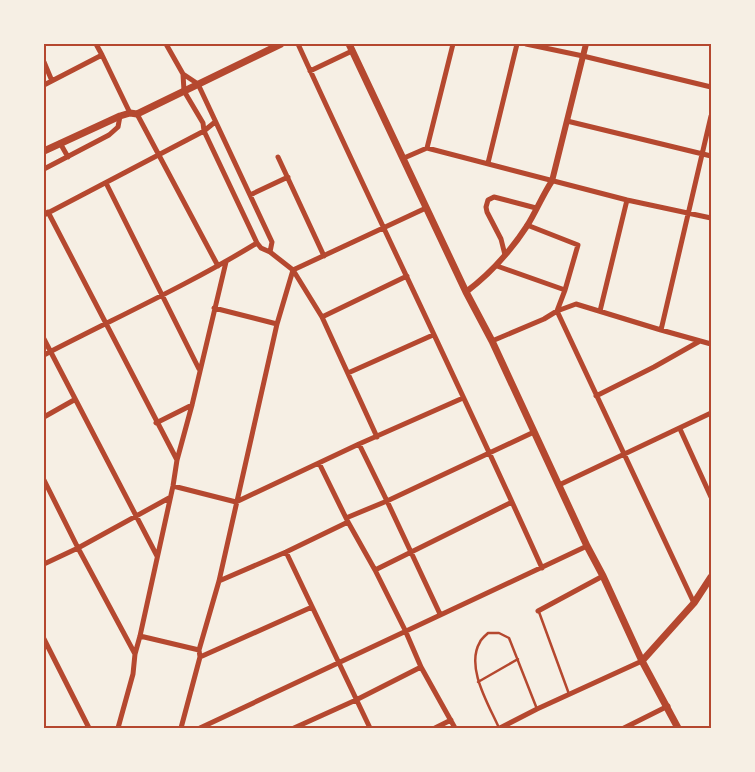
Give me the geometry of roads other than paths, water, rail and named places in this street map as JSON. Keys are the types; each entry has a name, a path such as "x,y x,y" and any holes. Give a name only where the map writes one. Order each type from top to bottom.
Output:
{"main road":[{"path":"44,151 120,116 134,114 281,44"},
{"path":"351,47 466,292 492,341 642,661 668,706 678,728"},
{"path":"642,661 694,603 711,577"}],"street":[{"path":"96,44 134,114 159,155 218,266"},
{"path":"166,44 183,74 184,91 203,123 204,131 257,243 293,270 322,317 377,437"},
{"path":"298,44 542,568"},
{"path":"427,148 453,44"},
{"path":"488,163 518,44"},
{"path":"526,44 711,87"},
{"path":"466,292 497,266 527,226 552,181 586,44"},
{"path":"310,71 351,47"},
{"path":"44,85 102,56"},
{"path":"44,62 52,81"},
{"path":"183,74 198,84 272,242 270,252"},
{"path":"44,169 109,135 118,127 120,116"},
{"path":"661,330 711,116"},
{"path":"567,121 711,156"},
{"path":"177,460 46,214 204,131 216,122"},
{"path":"60,143 68,157"},
{"path":"404,158 427,148 626,200 711,218"},
{"path":"278,157 324,256"},
{"path":"250,195 288,177"},
{"path":"106,183 200,370"},
{"path":"505,255 501,239 487,212 488,200 494,197 536,208"},
{"path":"600,311 626,200"},
{"path":"181,728 200,657 199,650 218,581 277,324 293,270 426,208"},
{"path":"527,226 578,245 557,311 694,603"},
{"path":"44,355 226,262 257,243"},
{"path":"118,728 133,674 135,654 173,486 177,460 226,262"},
{"path":"497,266 565,290"},
{"path":"322,317 407,276"},
{"path":"492,341 576,304 711,344"},
{"path":"214,308 277,324"},
{"path":"348,373 433,335"},
{"path":"44,338 74,400 157,557"},
{"path":"596,396 700,341"},
{"path":"173,486 236,502 463,398"},
{"path":"44,417 74,400"},
{"path":"156,423 192,405"},
{"path":"558,485 711,413"},
{"path":"680,429 711,497"},
{"path":"218,581 286,552 347,520 534,432"},
{"path":"359,444 440,614"},
{"path":"319,463 405,630 421,667 455,728"},
{"path":"44,480 135,654"},
{"path":"44,564 78,548 169,498"},
{"path":"374,570 512,502"},
{"path":"200,728 587,546"},
{"path":"286,552 370,728"},
{"path":"538,610 602,576"},
{"path":"200,657 312,607"},
{"path":"140,636 199,650"},
{"path":"44,639 89,728"},
{"path":"500,728 642,661"},
{"path":"294,728 356,700 421,667"},
{"path":"624,728 668,706"},
{"path":"434,728 451,720"}],"lane":[{"path":"538,610 569,695"},
{"path":"500,728 478,682 475,655 480,641 488,633 499,633 510,638 537,709"},
{"path":"478,682 518,659"}]}
